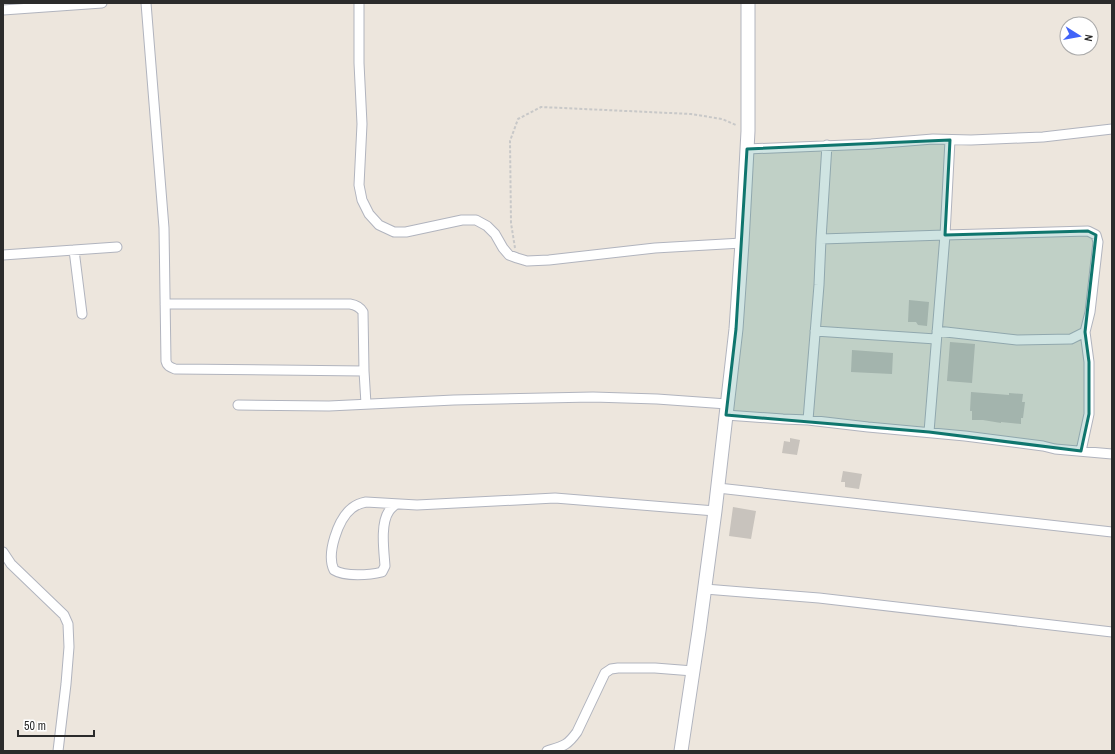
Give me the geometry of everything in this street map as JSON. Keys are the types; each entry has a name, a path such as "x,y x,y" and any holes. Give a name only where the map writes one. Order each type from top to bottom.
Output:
{"main road":[{"path":"681,751 705,589 736,329 748,131 748,3"}],"street":[{"path":"3,10 102,3"},
{"path":"146,3 164,228 167,364 175,369 364,371"},
{"path":"359,3 359,63 362,124 359,185 362,200 369,214 379,225 394,232 406,232 462,220 476,220 487,226 495,234 502,248 509,255 527,261 549,260 655,248 742,243"},
{"path":"747,149 871,144 933,139 950,140 1043,137 1112,129"},
{"path":"929,432 945,234 950,140"},
{"path":"808,420 819,285 827,145"},
{"path":"821,240 945,234 1088,231 1096,235 1098,242 1090,312 1085,332 1089,362 1088,414 1081,451"},
{"path":"3,255 117,247"},
{"path":"74,250 82,314"},
{"path":"165,304 356,305 363,312 366,404"},
{"path":"815,331 936,335 1017,340 1071,339 1085,332"},
{"path":"238,405 329,406 485,399 593,397 643,398 726,409 783,419 808,420 977,437 1043,446 1054,449 1112,454"},
{"path":"718,488 1112,532"},
{"path":"396,504 385,518 385,566 382,572 371,575 350,574 337,572 334,570 331,562 331,548 334,535 344,517 351,509 358,504 366,502 417,505 555,498 715,511"},
{"path":"3,552 11,564 64,615 68,624 68,669 58,751"},
{"path":"705,589 818,598 1112,632"},
{"path":"547,751 566,745 571,740 577,732 605,673 611,669 655,668 693,671"}],"path":[{"path":"516,258 511,223 510,141 518,119 541,107 691,114 722,119 748,131"}],"highlighted area":[{"path":"950,140 945,235 1088,231 1096,235 1085,332 1089,362 1089,414 1081,451 929,432 726,415 736,329 747,149"}],"building":[{"path":"909,300 929,302 927,326 918,325 916,322 908,322"},
{"path":"950,342 975,344 972,383 947,381"},
{"path":"852,350 893,353 892,374 851,372"},
{"path":"971,392 1009,395 1009,393 1023,394 1022,402 1025,402 1021,424 972,420 972,411 970,411"},
{"path":"790,438 800,440 797,455 782,453 784,441 790,442"},
{"path":"843,471 862,474 859,489 845,487 845,482 841,482"},
{"path":"733,507 756,511 751,539 729,536"}]}
